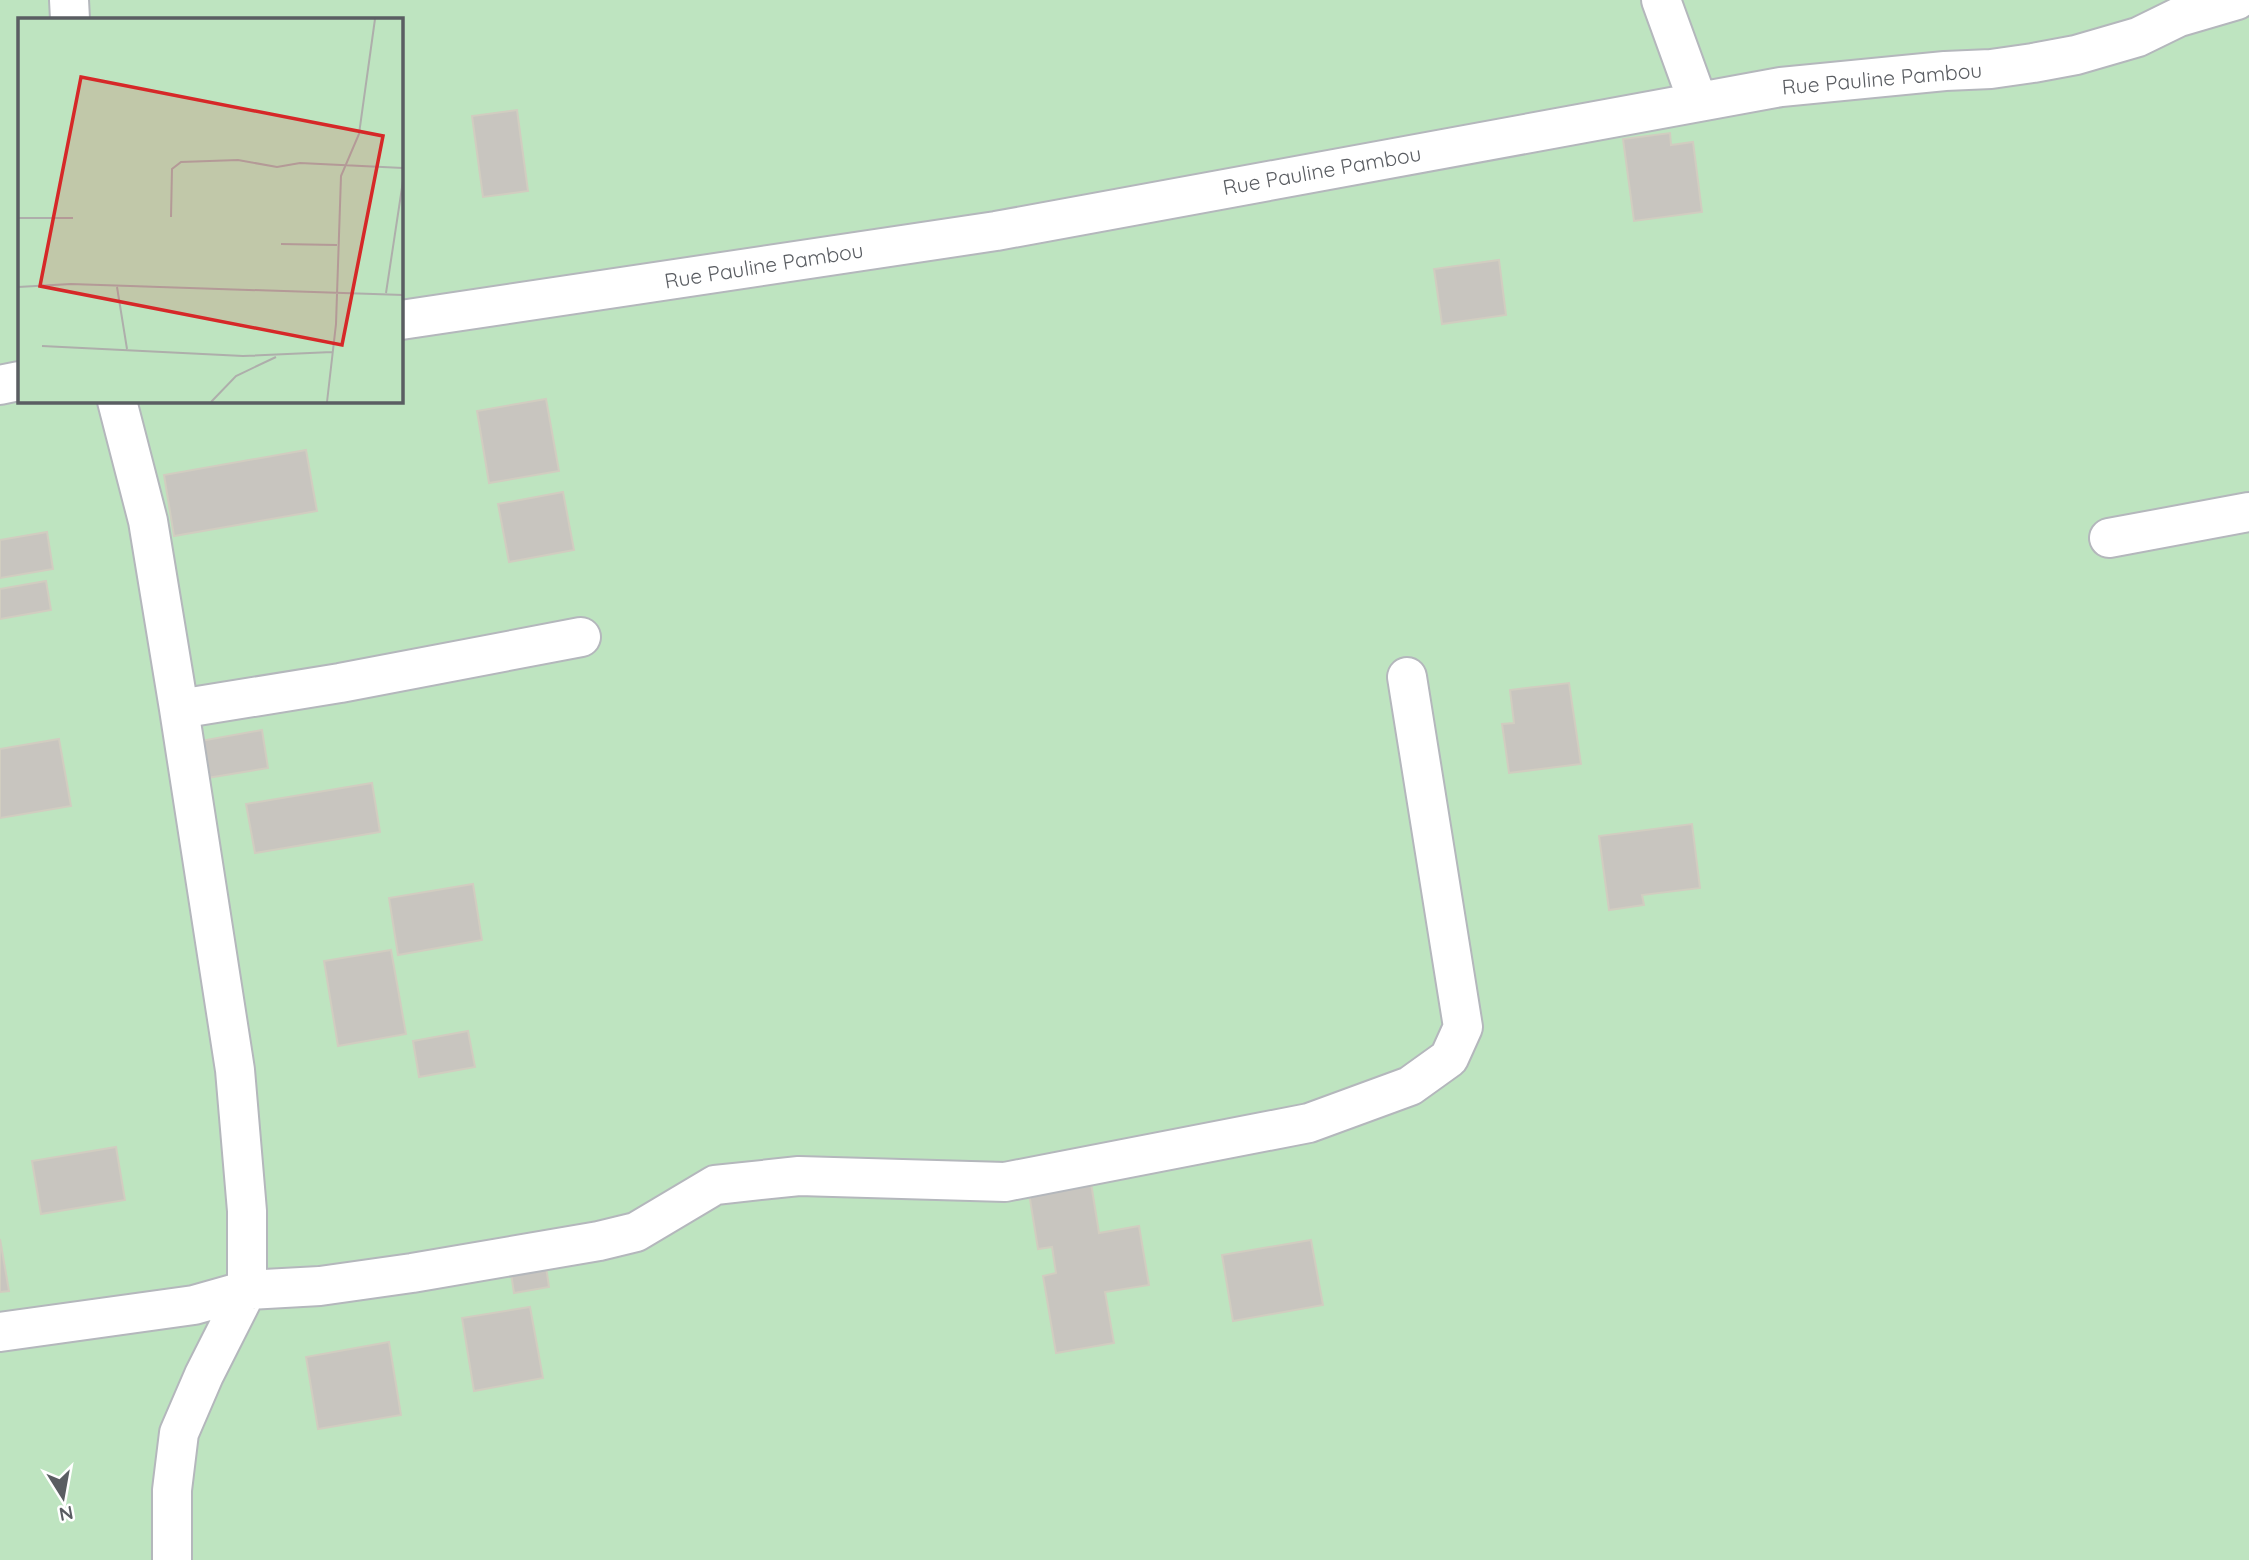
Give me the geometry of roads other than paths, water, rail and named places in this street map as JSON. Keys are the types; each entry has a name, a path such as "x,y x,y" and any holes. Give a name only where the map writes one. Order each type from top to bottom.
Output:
{"street":[{"path":"69,0 70,18"},
{"path":"1661,0 1698,102"},
{"name":"Rue Pauline Pambou","path":"402,320 996,231 1781,87 2033,63 2076,55 2138,37 2179,18 2237,0"},
{"path":"0,384 18,381"},
{"path":"117,402 148,521 179,709 235,1070 247,1211 247,1290 204,1375 179,1433 172,1490 172,1560"},
{"path":"2109,538 2249,512"},
{"path":"179,709 340,683 581,637"},
{"path":"0,1332 194,1305 247,1290 320,1286 599,1241 636,1232 715,1185 799,1176 1005,1182 1309,1123 1410,1086 1449,1058 1463,1027 1407,677"}]}
